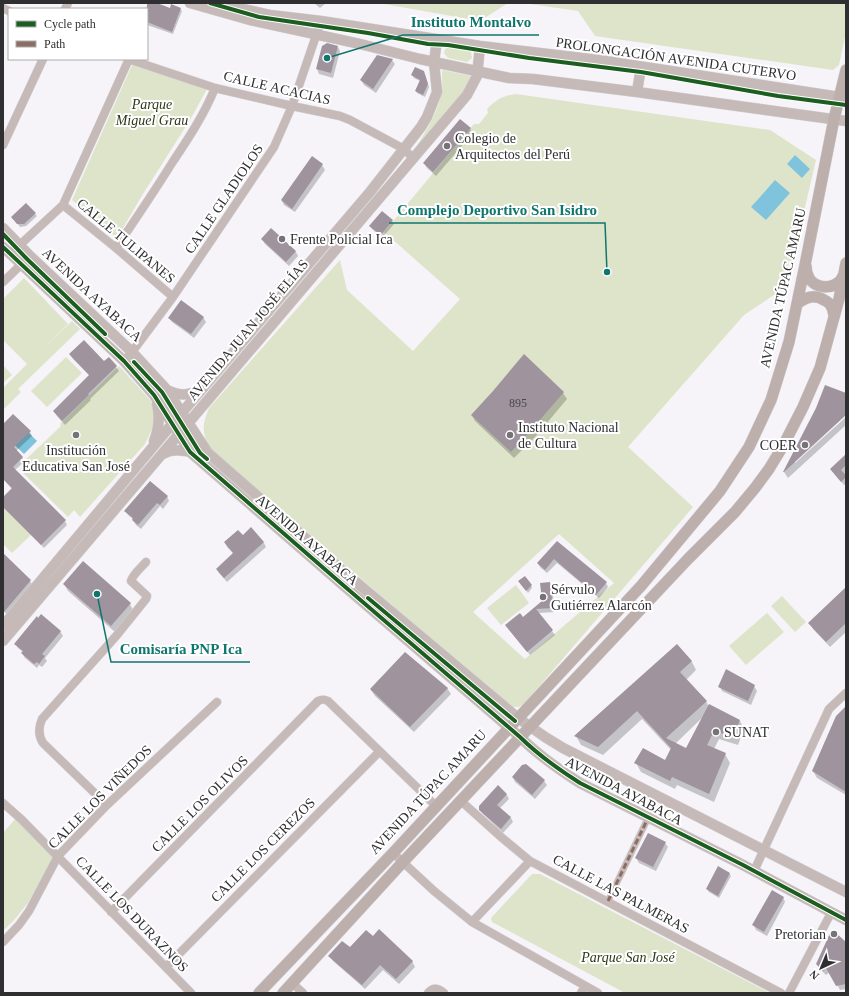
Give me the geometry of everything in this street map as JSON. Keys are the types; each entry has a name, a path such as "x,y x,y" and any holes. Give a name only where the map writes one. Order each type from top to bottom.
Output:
{"main road":[{"name":"AVENIDA TÚPAC AMARU","path":"259,993 641,586 720,491 749,447 771,400 789,342 834,119 843,98 846,70"},
{"name":"AVENIDA TÚPAC AMARU","path":"283,993 402,863 688,559 735,512 755,488 783,446 812,388 820,368 846,263"},
{"path":"805,265 809,278 814,284 820,286 833,285 839,282 843,276"},
{"path":"797,304 804,298 811,296 818,297 826,300 832,306 834,315"},
{"path":"641,586 653,596"}],"street":[{"path":"190,3 250,20 509,78 637,92 846,121"},
{"name":"PROLONGACIÓN AVENIDA CUTERVO","path":"218,3 270,15 321,21 480,46 599,60 843,98"},
{"name":"CALLE GLADIOLOS","path":"124,361 173,297 274,147 292,106 321,21"},
{"name":"AVENIDA JUAN JOSÉ ELÍAS","path":"3,626 150,450 370,192 421,127 428,117 437,92 434,62 437,40"},
{"name":"AVENIDA JUAN JOSÉ ELÍAS","path":"3,641 467,95 477,76 480,46"},
{"path":"3,145 43,60"},
{"path":"6,250 19,245 63,205 129,60"},
{"name":"CALLE ACACIAS","path":"132,60 215,88 340,116 404,149 413,158"},
{"path":"637,92 641,67"},
{"path":"116,248 187,140 208,105 215,88"},
{"name":"CALLE TULIPANES","path":"63,205 173,297"},
{"name":"AVENIDA AYABACA","path":"3,228 30,256 132,352 167,390 208,453 350,577 518,718 563,748 846,892"},
{"name":"AVENIDA AYABACA","path":"6,250 124,361 154,395 190,452 555,768 580,783 754,871 846,920"},
{"path":"3,282 30,256"},
{"path":"167,390 175,394 182,395 194,393 203,388"},
{"path":"150,450 155,439 159,422 159,413 154,395"},
{"path":"205,403 200,413 198,429 208,453"},
{"path":"157,459 170,450 190,452"},
{"path":"107,805 43,743 38,731 42,719 146,599 147,596 131,581 133,576 146,562"},
{"path":"754,871 829,709 846,693"},
{"name":"CALLE LOS OLIVOS","path":"111,912 318,701 328,701 436,806"},
{"name":"CALLE LOS VIÑEDOS","path":"3,942 19,925 29,911 58,856 107,805 217,702"},
{"name":"CALLE LOS CEREZOS","path":"166,967 380,752"},
{"name":"CALLE LAS PALMERAS","path":"461,801 501,838 530,861 781,993"},
{"name":"CALLE LOS DURAZNOS","path":"3,803 22,819 191,993"},
{"path":"608,901 648,818"},
{"path":"392,853 434,891 472,922 583,990 598,993"},
{"path":"472,922 530,861"},
{"path":"789,993 831,912"},
{"path":"292,983 303,993"},
{"path":"428,993 434,988 444,993"}],"green space":[{"path":"378,3 508,3 480,21"},
{"path":"523,3 846,3 846,32 839,65 833,70 595,36 578,11"},
{"path":"449,47 468,50 471,52 472,58 467,62 448,58 444,53 445,49"},
{"name":"Parque Miguel Grau","path":"132,65 207,89 190,120 117,238 72,200"},
{"path":"442,70 472,76 464,92 413,152 429,125 439,103 442,90"},
{"path":"516,94 770,130 816,160 792,263 785,267 784,276 787,282 786,287 744,315 628,447 693,507 524,704 519,707 511,707 209,448 205,437 204,424 209,408 340,260 347,290 413,351 460,299 384,232 474,124 479,124 488,113 487,109 500,98","holes":["559,534 614,583 525,659 473,612"]},
{"path":"24,278 68,324 43,349 72,321 80,329 18,389 21,392 3,410 3,388 27,364 3,340 3,299"},
{"path":"66,357 82,373 47,407 31,391"},
{"path":"3,365 12,375 3,383"},
{"path":"119,366 151,401 153,407 154,425 145,444 80,517 74,510 68,517 20,470 23,466 21,464 61,426 60,424"},
{"path":"3,507 31,535 12,553 3,544"},
{"path":"516,585 529,603 501,625 487,608"},
{"path":"782,596 806,622 795,632 771,606"},
{"path":"767,613 784,632 746,665 729,646"},
{"path":"16,818 56,855 27,904 3,931 3,833"},
{"name":"Parque San José","path":"532,874 540,874 770,993 625,993 492,922 491,918"}],"water":[{"path":"795,155 810,169 802,178 787,164"},
{"path":"775,180 790,193 766,220 751,207"},
{"path":"13,417 37,441 24,454 3,434"}],"building":[{"path":"147,3 157,3 170,8 171,4 181,8 172,32 148,22"},
{"path":"327,43 338,46 331,73 316,69 322,46"},
{"path":"377,55 393,59 373,89 360,80"},
{"path":"415,67 424,71 428,84 423,95 415,91 420,80 411,75"},
{"name":"Colegio de Arquitectos del Perú","path":"460,119 471,128 433,172 423,163"},
{"path":"312,156 323,164 292,209 281,200"},
{"path":"26,203 36,213 24,224 17,224 11,217"},
{"path":"382,211 393,220 381,235 369,226"},
{"path":"271,228 296,251 286,262 261,239"},
{"path":"181,300 204,317 191,334 168,318"},
{"path":"84,340 104,361 109,357 117,366 62,421 53,411 89,375 69,354"},
{"path":"524,354 564,392 511,452 471,415"},
{"name":"COER","path":"825,385 846,393 846,415 783,472 816,408"},
{"path":"13,414 31,431 14,447 23,457 13,467 66,520 41,545 3,507 3,497 12,488 3,479 3,424"},
{"path":"846,454 846,465 841,470 846,477 841,482 830,469"},
{"path":"150,481 168,496 160,505 157,503 138,525 132,520 133,518 124,511"},
{"path":"251,527 264,542 224,578 216,569 233,553 224,542 238,530 243,535"},
{"path":"557,541 607,582 596,595 554,559 545,570 537,563"},
{"path":"3,553 31,580 3,613"},
{"path":"83,561 131,603 111,626 63,584"},
{"path":"525,576 532,585 526,591 518,581"},
{"path":"550,582 553,608 536,609 553,630 527,652 505,625 520,613 523,617 542,601 540,583"},
{"path":"846,587 846,623 826,642 808,623"},
{"path":"41,614 61,631 42,654 45,656 39,664 37,662 34,664 21,653 23,651 14,644 37,616 38,618"},
{"path":"677,644 692,661 680,672 707,701 666,738 686,748 709,704 740,720 733,737 714,731 707,745 726,753 709,794 672,777 670,781 634,763 643,748 665,760 671,748 637,711 598,747 574,736"},
{"path":"405,652 448,688 410,727 370,689"},
{"path":"726,669 755,685 748,701 718,687"},
{"path":"846,706 846,792 812,771 836,716"},
{"path":"526,764 545,780 532,795 512,777 522,765"},
{"path":"498,785 507,794 497,805 511,817 501,829 479,810 479,806"},
{"path":"648,833 666,842 653,867 635,858"},
{"path":"718,866 730,873 718,896 706,889"},
{"path":"772,890 784,897 764,932 752,925"},
{"path":"379,929 413,961 396,979 380,965 362,985 328,956 342,941 350,947 366,930 373,936"},
{"path":"831,931 835,932 846,942 846,984 836,986 826,968 823,971 816,964"}],"marked path":[{"path":"608,901 648,818"}],"cycle path":[{"path":"210,3 259,17 368,33 428,44 448,45 529,58 641,72 778,96 846,105"},
{"path":"3,234 105,334"},
{"path":"3,247 124,361 154,395 190,452 542,756 580,783 743,865 846,920"},
{"path":"134,362 162,392 200,453 207,459"},
{"path":"368,598 515,721"}],"place":[{"name":"Instituto Montalvo","path":"327,58"},
{"name":"Colegio de Arquitectos del Perú","path":"447,146"},
{"name":"Frente Policial Ica","path":"282,239"},
{"name":"Complejo Deportivo San Isidro","path":"607,272"},
{"name":"Institución Educativa San José","path":"76,435"},
{"name":"Instituto Nacional de Cultura","path":"510,435"},
{"name":"COER","path":"805,445"},
{"name":"Comisaría PNP Ica","path":"97,594"},
{"name":"Sérvulo Gutiérrez Alarcón","path":"543,597"},
{"name":"SUNAT","path":"716,732"},
{"name":"Pretorian","path":"834,934"}]}
